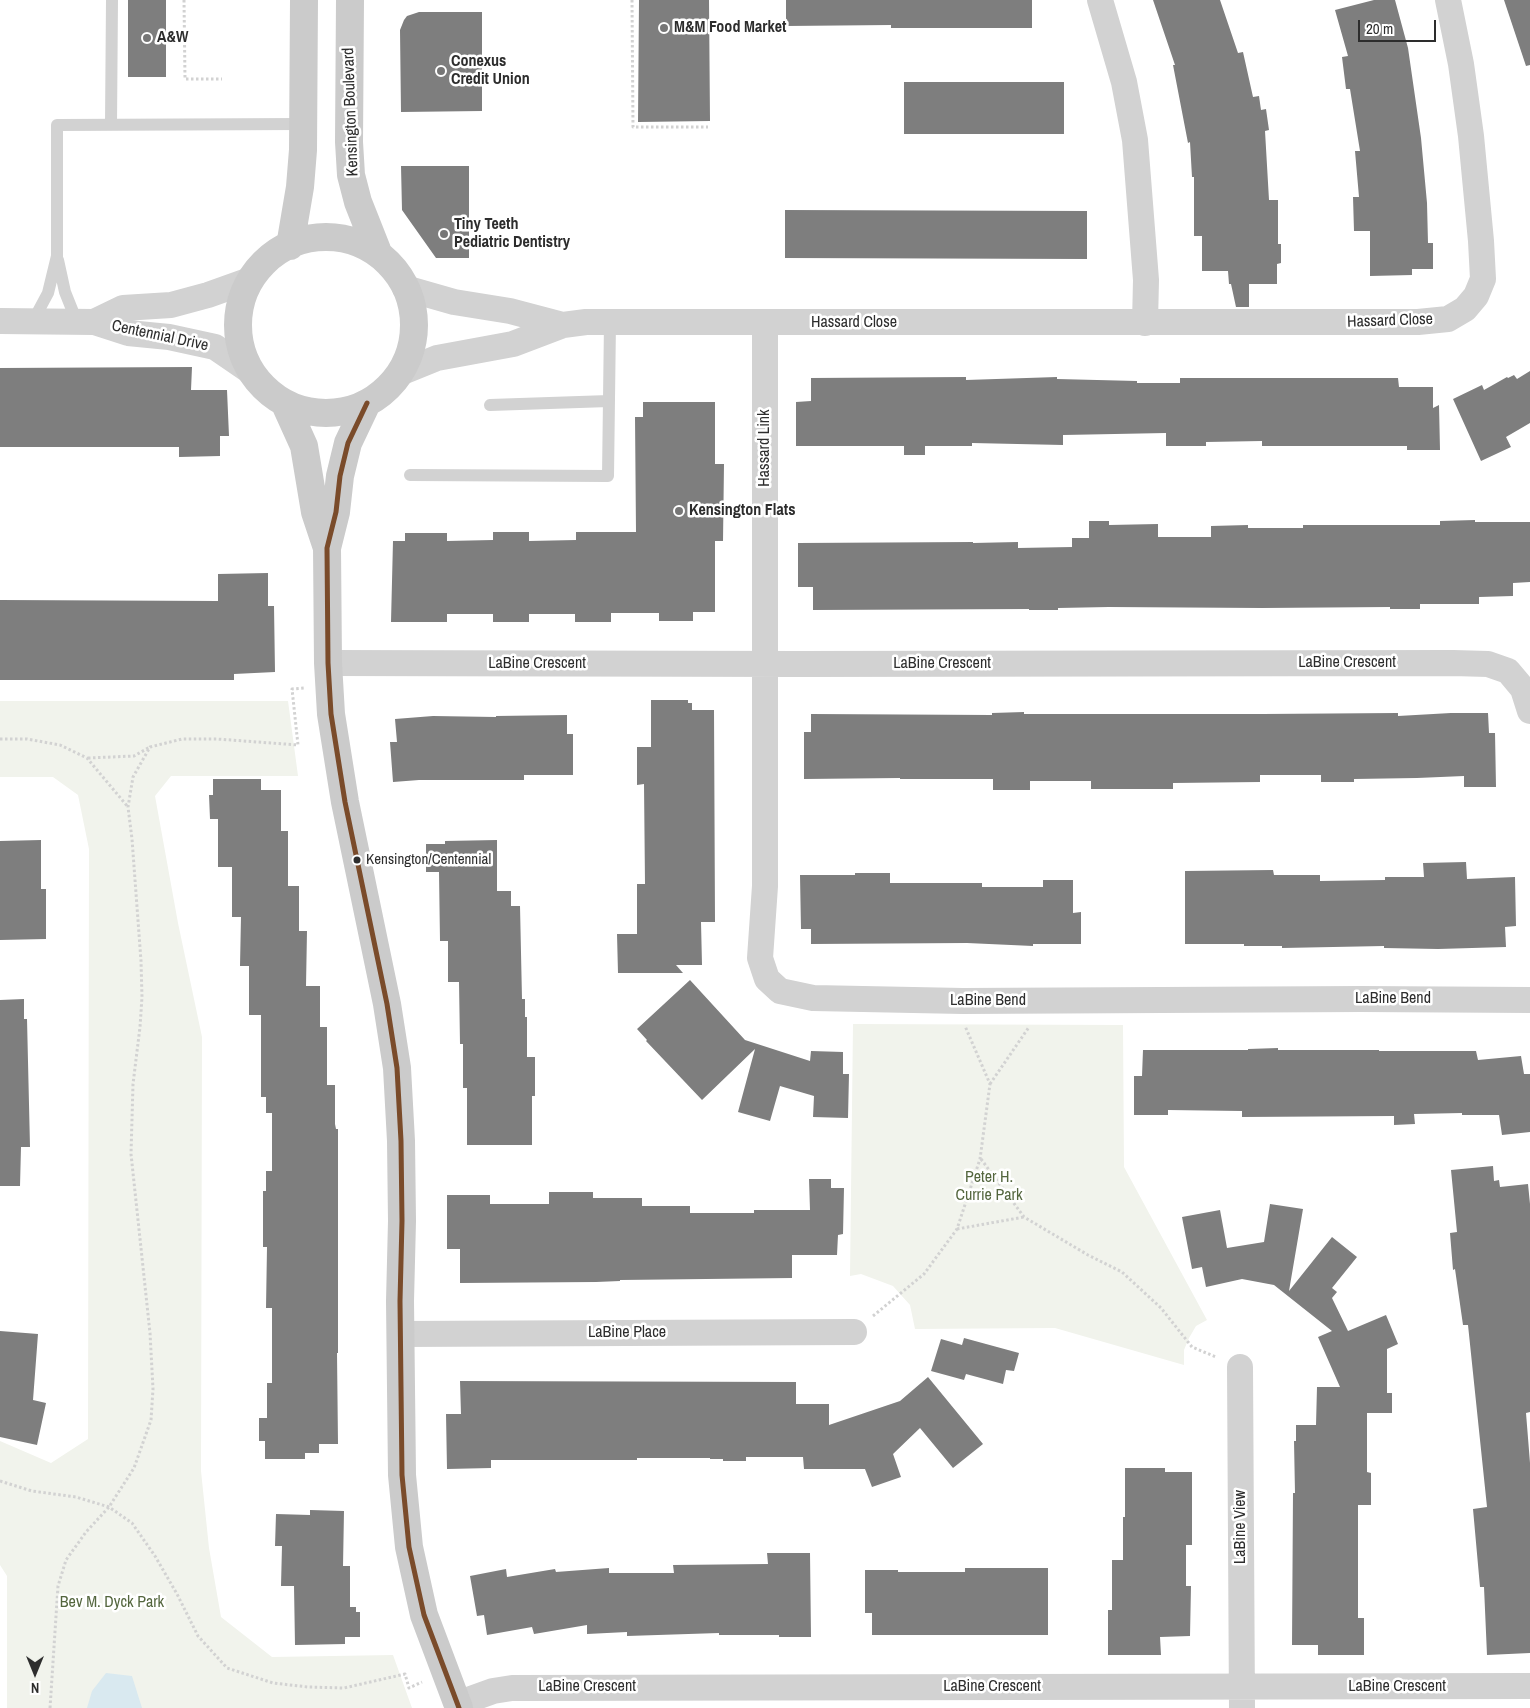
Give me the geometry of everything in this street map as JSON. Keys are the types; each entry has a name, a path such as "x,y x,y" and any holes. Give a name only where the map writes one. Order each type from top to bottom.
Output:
{"main road":[{"path":"290,246 300,187 303,150 304,0"},
{"name":"Kensington Boulevard","path":"350,0 349,142 351,175 358,202 376,250"},
{"path":"314,238 344,239 376,250 392,266 405,288 412,309 414,331 409,353 400,373 385,390 367,403 340,412 312,412 285,404 265,390 250,371 239,342 239,310 250,280 266,261 290,246 314,238"},
{"path":"367,403 348,443 340,476 336,512 327,548 328,663 331,714 340,773 387,1004 396,1068 402,1194 402,1475 409,1547 424,1615 458,1706"},
{"path":"285,404 304,446 315,512 327,548"}],"street":[{"path":"1100,0 1124,82 1135,140 1146,280 1145,323"},
{"name":"Hassard Close","path":"405,288 454,302 510,311 564,324 610,322 1418,322 1448,319 1465,309 1476,296 1483,279 1471,136 1462,64 1448,0"},
{"name":"Centennial Drive","path":"86,322 123,308 171,305 208,296 250,280"},
{"name":"Centennial Drive","path":"0,321 86,322 128,333 169,337 215,347 250,371"},
{"name":"Hassard Link","path":"764,664 765,322"},
{"name":"Hassard Close","path":"400,373 437,358 513,344 564,324"},
{"name":"LaBine Crescent","path":"328,663 1488,664 1508,671 1523,689 1530,711"},
{"name":"LaBine Bend","path":"764,664 765,886 760,958 768,979 780,991 813,998 963,1001 1530,1000"},
{"name":"LaBine Place","path":"401,1334 854,1332"},
{"name":"LaBine View","path":"1240,1367 1243,1698"},
{"name":"LaBine Crescent","path":"458,1706 494,1691 512,1688 1243,1698 1530,1686"}],"lane":[{"path":"110,124 112,0"},
{"path":"86,322 65,292 57,256 57,124 303,124"},
{"path":"33,321 48,293 57,256"},
{"path":"410,475 608,476 610,322"},
{"path":"490,405 609,401"}],"path":[{"path":"184,0 185,79 222,78"},
{"path":"632,0 633,127 708,127"},
{"path":"87,758 134,756 150,747 182,738 217,738 298,746 292,689"},
{"path":"0,739 27,738 60,745 87,758 128,807"},
{"path":"50,1708 58,1586 66,1560 86,1532 109,1507 134,1468 151,1420 153,1389 150,1333 131,1154 133,1084 142,997 141,961 128,807 133,777 150,747"},
{"path":"964,1022 990,1084"},
{"path":"854,1332 924,1274 956,1229 980,1159 990,1084 1032,1022"},
{"path":"980,1159 1024,1217 1088,1255 1122,1272 1161,1308 1192,1347"},
{"path":"956,1229 1024,1217"},
{"path":"0,1481 32,1491 76,1497 109,1507 132,1524 155,1556 198,1636 227,1668 274,1683 308,1687 344,1688 405,1674 409,1688 446,1673"}],"green space":[{"name":"Bev M. Dyck Park","path":"0,701 288,701 298,776 171,776 155,796 178,923 202,1037 201,1471 209,1548 221,1617 272,1657 393,1655 412,1708 7,1708 7,1576 0,1565 0,1441 51,1463 88,1439 89,849 78,795 53,777 0,777"},
{"name":"Peter H. Currie Park","path":"853,1024 1123,1025 1124,1167 1207,1320 1196,1326 1189,1338 1184,1350 1184,1365 1055,1328 915,1329 910,1305 893,1286 861,1274 850,1276"}],"shaded area":[{"path":"106,1673 132,1676 142,1708 87,1708 92,1691"}],"building":[{"name":"A&W","path":"128,0 166,0 166,77 128,77"},
{"path":"639,0 709,0 710,121 638,122"},
{"path":"786,0 1032,0 1032,28 891,28 891,25 786,26"},
{"path":"1153,0 1220,0 1238,53 1243,52 1253,97 1259,96 1261,110 1266,109 1269,130 1265,131 1269,200 1278,200 1278,244 1281,244 1281,263 1277,264 1277,284 1249,284 1249,307 1236,307 1231,284 1229,284 1228,271 1202,271 1202,236 1194,236 1194,177 1192,177 1190,142 1188,143 1173,65 1175,65"},
{"path":"1374,0 1395,0 1408,48 1421,138 1427,203 1428,243 1433,243 1433,269 1412,269 1412,275 1370,276 1370,231 1354,231 1353,197 1359,197 1355,151 1360,151 1350,89 1346,89 1342,57 1348,56 1335,10"},
{"path":"1504,0 1530,0 1530,65 1526,66"},
{"name":"Conexus Credit Union","path":"419,12 482,12 482,111 401,112 400,30 407,16"},
{"path":"904,82 1064,82 1064,134 904,134"},
{"name":"Tiny Teeth Pediatric Dentistry","path":"401,166 469,166 469,258 436,258 402,210"},
{"path":"785,210 1087,211 1087,259 785,258"},
{"path":"192,367 191,390 227,390 229,436 220,436 220,456 179,457 179,447 0,447 0,368"},
{"path":"1530,371 1530,423 1506,437 1511,447 1481,461 1453,399 1482,385 1484,390 1507,377 1514,375 1517,379"},
{"path":"966,377 966,380 1057,377 1057,379 1137,381 1137,383 1180,383 1180,378 1398,378 1399,387 1433,387 1433,408 1439,405 1440,450 1407,450 1407,446 1262,446 1262,441 1206,442 1206,446 1166,446 1166,433 1063,435 1063,445 972,443 972,446 925,446 925,455 904,455 904,446 796,446 796,402 811,401 811,378"},
{"name":"Kensington Flats","path":"643,402 715,402 715,464 724,464 723,541 715,541 715,612 693,612 693,621 659,621 659,613 611,613 611,622 575,622 575,614 529,614 529,622 493,622 493,614 447,614 447,622 391,622 393,541 405,541 405,533 447,533 447,541 493,540 493,532 529,532 529,541 576,540 576,532 636,532 635,417 643,417"},
{"path":"1475,520 1475,522 1530,522 1530,582 1513,583 1513,596 1479,597 1479,604 1420,604 1420,609 1390,609 1390,607 1109,607 1058,608 1058,610 813,610 813,587 798,587 798,543 1018,542 1018,548 1072,547 1072,538 1089,538 1089,521 1109,521 1109,525 1158,524 1158,537 1211,537 1211,526 1248,525 1248,528 1303,528 1303,525 1440,525 1440,521"},
{"path":"268,573 268,606 274,606 275,672 234,674 234,680 0,680 0,600 218,601 218,574"},
{"path":"651,700 688,700 688,703 692,703 692,710 714,710 715,922 701,922 702,965 676,965 683,973 618,973 617,934 637,934 637,884 645,884 644,784 637,785 637,747 651,747"},
{"path":"1024,712 1024,714 1398,713 1398,716 1488,713 1489,733 1495,733 1496,787 1464,787 1464,776 1354,779 1354,782 1321,782 1321,775 1260,775 1260,782 1173,783 1173,789 1091,789 1091,781 1030,781 1030,790 993,790 993,779 804,779 804,732 811,732 811,714 992,715 992,713"},
{"path":"567,715 567,734 573,734 573,775 524,775 524,780 419,780 393,782 390,742 397,742 395,719 433,716"},
{"path":"213,779 261,779 261,790 281,790 281,831 288,831 288,886 299,886 299,931 307,931 306,986 320,986 320,1027 327,1027 327,1085 335,1085 335,1124 336,1129 338,1129 338,1444 319,1444 319,1453 305,1453 305,1459 265,1459 265,1441 259,1441 259,1418 267,1418 267,1383 272,1383 272,1308 266,1308 267,1247 263,1247 263,1191 266,1191 266,1171 272,1171 272,1113 266,1113 266,1097 261,1097 261,1015 249,1015 249,966 240,966 241,917 232,917 232,867 218,867 218,819 210,819 209,795 213,795"},
{"path":"41,840 41,889 46,889 46,939 0,940 0,841"},
{"path":"497,840 497,891 511,891 511,906 520,906 522,999 525,999 525,1017 527,1017 527,1057 535,1057 535,1096 532,1096 532,1145 467,1145 467,1088 463,1088 463,1044 460,1044 459,982 448,982 448,941 440,941 439,872 426,872 426,844 445,844 445,841"},
{"path":"1466,862 1467,879 1515,877 1516,926 1505,927 1506,947 1438,949 1384,948 1384,946 1282,948 1282,946 1244,946 1244,944 1185,944 1185,871 1273,870 1274,875 1320,875 1320,881 1385,880 1385,877 1424,877 1423,863"},
{"path":"855,873 890,873 890,883 982,883 982,887 1043,887 1043,880 1073,880 1073,913 1081,912 1081,944 1033,944 1033,946 967,943 811,944 811,929 801,929 800,875 855,875"},
{"path":"690,980 745,1040 810,1061 811,1051 843,1052 843,1074 849,1074 848,1118 813,1117 814,1096 780,1086 770,1121 738,1112 755,1049 702,1100 637,1029"},
{"path":"24,999 24,1019 27,1019 30,1147 21,1147 20,1186 0,1186 0,1000"},
{"path":"1278,1048 1278,1050 1476,1051 1478,1060 1521,1056 1524,1074 1530,1074 1530,1132 1502,1135 1499,1115 1462,1115 1462,1113 1414,1114 1415,1124 1394,1125 1394,1116 1242,1117 1242,1111 1168,1110 1168,1115 1134,1115 1134,1076 1142,1076 1143,1050 1248,1050"},
{"path":"1493,1166 1494,1181 1499,1180 1500,1187 1528,1184 1530,1204 1530,1412 1526,1413 1530,1463 1530,1653 1487,1655 1484,1587 1480,1587 1473,1509 1487,1507 1468,1325 1463,1325 1455,1269 1453,1270 1450,1233 1457,1232 1451,1170"},
{"path":"809,1179 831,1179 831,1188 844,1188 843,1234 838,1235 837,1255 792,1255 792,1278 460,1283 460,1249 447,1249 447,1195 490,1195 490,1204 549,1204 549,1192 593,1192 593,1198 642,1198 642,1206 690,1206 690,1213 754,1213 754,1210 810,1210"},
{"path":"1270,1204 1303,1209 1289,1291 1332,1237 1357,1257 1332,1288 1337,1292 1332,1298 1348,1331 1386,1315 1398,1344 1387,1349 1387,1393 1392,1393 1392,1413 1367,1413 1367,1472 1371,1473 1371,1505 1358,1505 1358,1618 1364,1618 1364,1655 1318,1655 1318,1645 1292,1645 1293,1493 1295,1493 1294,1441 1296,1441 1296,1425 1316,1425 1317,1387 1340,1387 1318,1337 1332,1331 1274,1285 1242,1279 1206,1287 1202,1267 1192,1269 1182,1217 1220,1210 1227,1248 1264,1242"},
{"path":"0,1331 38,1334 33,1400 46,1403 37,1445 0,1437"},
{"path":"964,1338 1019,1353 1014,1371 1006,1370 1003,1384 966,1374 964,1380 931,1371 941,1339 962,1345"},
{"path":"928,1377 983,1444 953,1468 920,1428 893,1454 901,1477 872,1487 865,1469 804,1469 803,1457 746,1457 746,1461 723,1461 723,1459 710,1458 491,1460 491,1468 447,1469 446,1414 461,1414 460,1381 796,1382 796,1404 829,1404 829,1425 900,1401"},
{"path":"1125,1468 1165,1468 1165,1472 1192,1472 1192,1545 1186,1545 1186,1586 1191,1586 1190,1636 1160,1637 1161,1655 1108,1655 1108,1610 1112,1610 1112,1560 1123,1560"},
{"path":"310,1510 344,1511 343,1566 350,1566 350,1607 356,1607 356,1612 360,1612 360,1637 345,1637 345,1644 295,1645 294,1586 281,1586 282,1546 275,1546 276,1514 310,1515"},
{"path":"767,1553 810,1553 811,1637 719,1635 719,1633 627,1636 627,1632 587,1634 587,1625 534,1634 532,1627 487,1635 484,1615 477,1616 470,1576 506,1569 507,1577 555,1569 556,1572 609,1568 609,1573 674,1573 673,1565 768,1564"},
{"path":"965,1568 1048,1568 1048,1635 872,1635 872,1613 865,1613 865,1570 965,1572"}],"transit line":[{"path":"367,403 348,443 340,476 336,512 327,548 328,663 331,714 345,802 387,1004 397,1068 401,1141 402,1221 400,1301 402,1475 409,1547 424,1615 459,1708"}],"place":[{"name":"M&M Food Market","path":"664,28"},
{"name":"A&W","path":"147,38"},
{"name":"Conexus Credit Union","path":"441,71"},
{"name":"Tiny Teeth Pediatric Dentistry","path":"444,234"},
{"name":"Kensington Flats","path":"679,511"},
{"name":"Kensington/Centennial","path":"357,860"}]}
